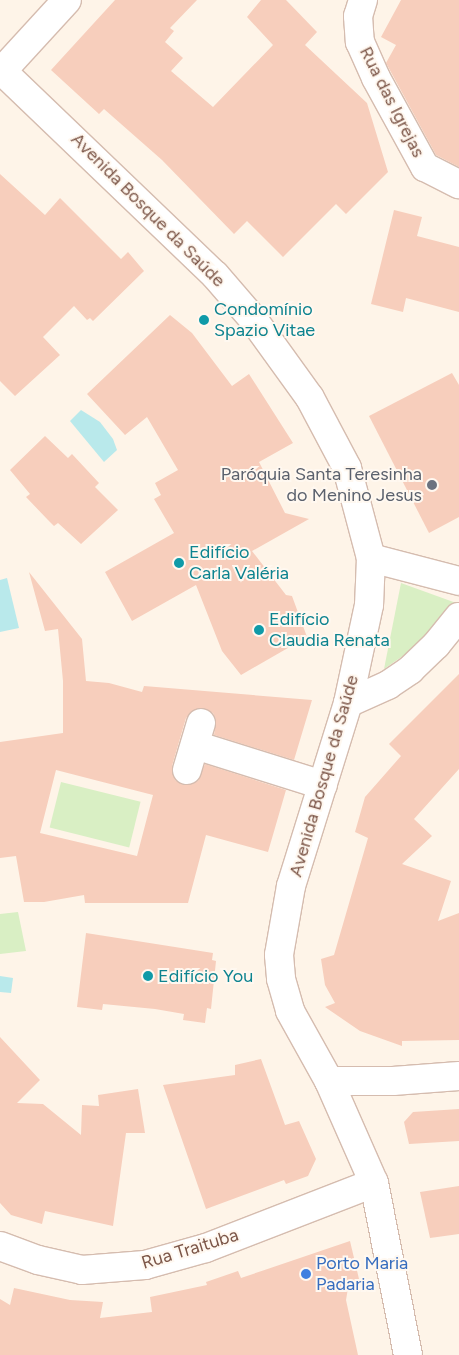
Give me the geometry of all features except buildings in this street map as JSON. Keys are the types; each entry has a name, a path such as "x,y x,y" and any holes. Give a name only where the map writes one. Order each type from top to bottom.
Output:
{"street":[{"path":"1,70 67,0"},
{"name":"Rua das Igrejas","path":"362,0 358,29 366,59 376,78 425,167 459,184"},
{"name":"Avenida Bosque da Saúde","path":"1,70 180,239 253,319 310,398 347,468 371,558 369,605 348,703 291,886 280,955 281,980 290,1011 329,1081 374,1183 408,1355"},
{"path":"371,558 459,581"},
{"path":"348,703 388,685 410,670 436,645 459,617"},
{"path":"194,746 323,785"},
{"path":"329,1081 393,1081 459,1076"},
{"name":"Rua Traituba","path":"0,1246 38,1260 82,1270 145,1264 206,1248 374,1183"}],"green space":[{"path":"401,583 459,604 433,635 384,669"},
{"path":"61,782 141,802 129,847 50,828"},
{"path":"18,912 26,951 0,954 0,914"}],"water":[{"path":"81,410 100,422 113,439 117,450 104,462 70,421"},
{"path":"7,578 19,628 0,632 0,580"},
{"path":"0,976 13,978 11,993 0,992"}],"place":[{"name":"Condomínio Spazio Vitae","path":"204,320"},
{"name":"Paróquia Santa Teresinha do Menino Jesus","path":"432,485"},
{"name":"Edifício Carla Valéria","path":"179,563"},
{"name":"Edifício Claudia Renata","path":"259,630"},
{"name":"Edifício You","path":"148,976"},
{"name":"Porto Maria Padaria","path":"306,1274"}]}
